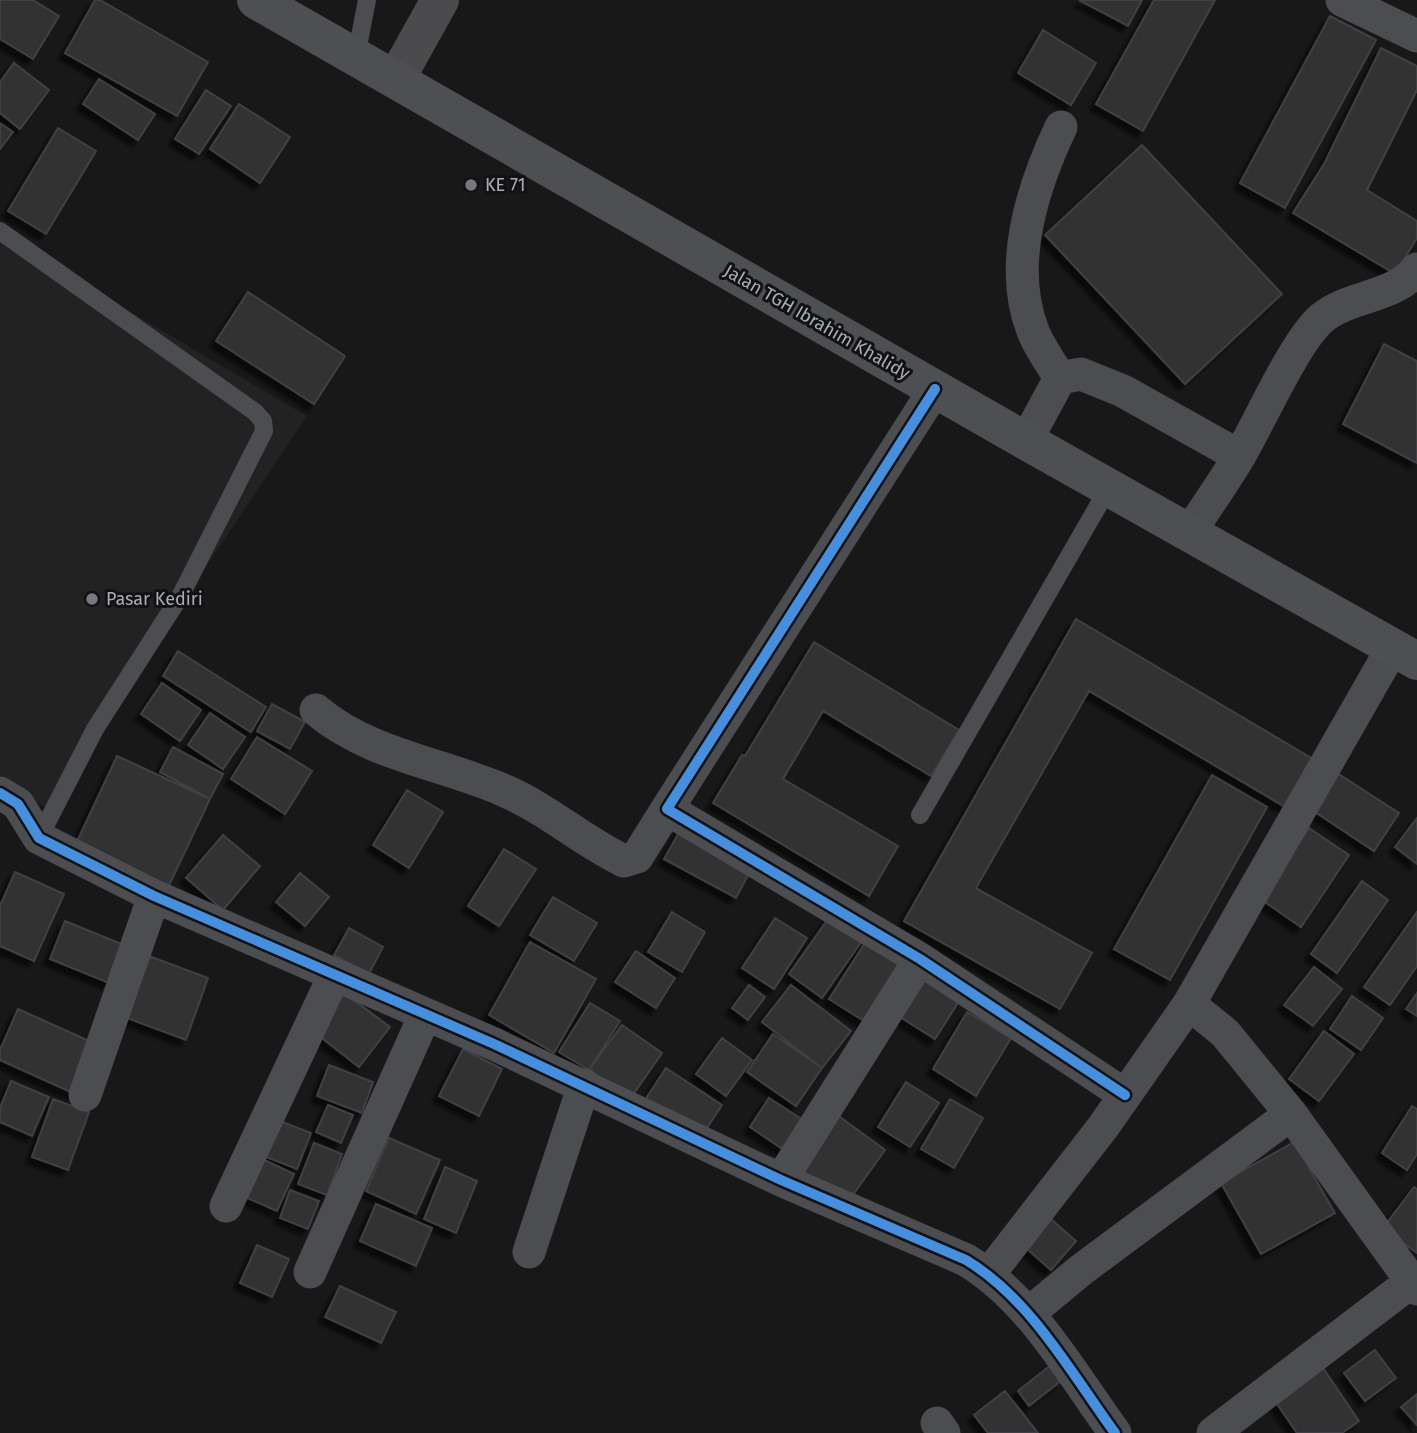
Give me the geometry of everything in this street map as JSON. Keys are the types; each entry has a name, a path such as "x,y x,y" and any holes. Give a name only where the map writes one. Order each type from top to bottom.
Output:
{"main road":[{"name":"Jalan TGH Ibrahim Khalidy","path":"256,0 1026,441 1405,654"}],"street":[{"path":"396,79 440,0"},
{"path":"1342,0 1417,36"},
{"path":"1060,378 1033,331 1026,302 1024,256 1039,174 1061,127"},
{"path":"1190,532 1239,456 1291,363 1322,318 1342,306 1384,292 1412,276 1417,269"},
{"path":"1060,378 1081,374 1123,391 1239,456"},
{"path":"1026,441 1060,378"},
{"path":"316,710 357,738 503,789 545,811 624,861 636,858 935,389"},
{"path":"989,1274 1125,1095 1189,1004 1405,654"},
{"path":"0,793 18,804 39,838 154,896 584,1085 781,1180 966,1260 989,1274 1028,1314 1115,1433"},
{"path":"667,810 920,959 1125,1095"},
{"path":"85,1095 154,896"},
{"path":"781,1180 920,959"},
{"path":"226,1206 334,976"},
{"path":"1189,1004 1225,1033 1292,1114 1414,1285 1213,1433"},
{"path":"310,1272 425,1015"},
{"path":"529,1252 584,1085"},
{"path":"1028,1314 1081,1270 1292,1114"}],"lane":[{"path":"356,57 367,0"},
{"path":"0,231 255,412 263,421 264,431 181,595 94,729 39,838"},
{"path":"920,815 1109,487"}],"shaded area":[{"name":"Pasar Kediri","path":"0,235 307,416 45,807 0,782"}],"building":[{"path":"0,0 33,0 59,16 33,59 0,39"},
{"path":"95,0 100,0 208,62 177,116 65,53"},
{"path":"1079,0 1142,0 1128,26"},
{"path":"1154,0 1215,0 1143,131 1096,104"},
{"path":"1330,16 1376,40 1285,208 1240,183"},
{"path":"1043,30 1096,63 1071,105 1018,73"},
{"path":"1381,48 1417,66 1417,90 1367,190 1417,221 1417,238 1395,274 1293,213 1324,164"},
{"path":"14,63 49,90 20,129 0,113 0,82"},
{"path":"99,79 155,114 138,140 83,104"},
{"path":"206,90 231,106 199,154 175,139"},
{"path":"239,104 290,137 260,183 210,149"},
{"path":"0,123 13,132 0,149"},
{"path":"58,128 96,151 46,234 8,211"},
{"path":"1142,145 1282,294 1185,384 1045,235"},
{"path":"248,292 345,356 314,404 216,341"},
{"path":"1384,344 1417,361 1417,463 1343,424"},
{"path":"1076,619 1313,759 1285,807 1089,691 976,888 1092,953 1060,1009 904,921"},
{"path":"814,642 959,730 931,776 823,711 783,779 898,846 869,896 713,803 742,755 745,756"},
{"path":"178,651 266,707 251,732 163,676"},
{"path":"162,683 201,710 180,741 141,714"},
{"path":"272,704 305,722 290,749 257,731"},
{"path":"210,713 245,737 223,769 188,745"},
{"path":"257,737 312,771 285,814 231,779"},
{"path":"173,747 223,774 210,799 160,772"},
{"path":"117,756 210,799 164,896 72,852"},
{"path":"1334,771 1399,813 1374,851 1309,808"},
{"path":"1212,775 1267,807 1170,980 1114,949"},
{"path":"407,790 443,812 409,868 373,845"},
{"path":"1417,818 1417,864 1395,847"},
{"path":"682,827 753,866 736,898 664,859"},
{"path":"1309,828 1349,855 1301,927 1262,900"},
{"path":"223,835 260,866 223,910 186,878"},
{"path":"504,849 536,869 499,926 468,906"},
{"path":"15,872 64,894 34,961 0,946 0,906"},
{"path":"300,873 329,897 305,926 276,902"},
{"path":"1362,881 1388,900 1337,973 1311,954"},
{"path":"553,897 597,923 574,961 530,935"},
{"path":"672,912 705,932 682,972 648,952"},
{"path":"1417,912 1417,966 1390,1005 1364,987"},
{"path":"831,915 864,938 822,998 789,974"},
{"path":"775,918 807,938 774,989 742,968"},
{"path":"65,921 124,945 109,983 50,959"},
{"path":"349,928 383,947 369,974 334,955"},
{"path":"870,935 913,962 872,1026 829,999"},
{"path":"530,942 596,979 554,1053 489,1015"},
{"path":"636,951 675,978 656,1008 615,982"},
{"path":"149,956 208,978 186,1040 127,1018"},
{"path":"1314,967 1342,989 1313,1026 1284,1005"},
{"path":"928,973 963,995 935,1039 900,1017"},
{"path":"749,985 765,997 748,1020 732,1008"},
{"path":"791,985 851,1031 822,1068 762,1022"},
{"path":"343,992 390,1027 359,1067 313,1031"},
{"path":"1417,993 1417,1016 1406,1009"},
{"path":"1352,996 1383,1018 1361,1050 1330,1029"},
{"path":"590,1003 620,1021 589,1070 559,1052"},
{"path":"18,1009 96,1044 75,1094 0,1060 0,1050"},
{"path":"967,1012 1011,1038 976,1096 933,1069"},
{"path":"622,1025 662,1053 630,1099 589,1070"},
{"path":"1324,1031 1354,1054 1319,1101 1289,1079"},
{"path":"773,1034 822,1068 796,1106 747,1072"},
{"path":"722,1038 752,1060 726,1096 696,1074"},
{"path":"463,1049 502,1069 479,1116 439,1096"},
{"path":"329,1065 373,1082 362,1113 317,1096"},
{"path":"666,1068 722,1105 701,1137 645,1100"},
{"path":"11,1081 49,1097 32,1136 0,1122 0,1108"},
{"path":"906,1082 939,1103 910,1147 878,1127"},
{"path":"769,1098 806,1122 787,1152 750,1127"},
{"path":"53,1099 89,1112 68,1170 32,1157"},
{"path":"950,1099 983,1118 954,1168 921,1149"},
{"path":"328,1105 353,1115 341,1143 316,1132"},
{"path":"1412,1106 1417,1109 1417,1154 1407,1170 1382,1153"},
{"path":"836,1114 885,1150 847,1203 797,1167"},
{"path":"275,1119 311,1133 297,1169 261,1155"},
{"path":"389,1138 440,1160 416,1214 366,1191"},
{"path":"1294,1142 1335,1213 1261,1254 1221,1183"},
{"path":"314,1143 342,1154 327,1195 298,1184"},
{"path":"260,1158 294,1174 277,1211 243,1196"},
{"path":"445,1167 477,1181 456,1233 424,1219"},
{"path":"1414,1187 1417,1189 1417,1253 1383,1228"},
{"path":"290,1190 319,1201 308,1229 280,1218"},
{"path":"376,1204 432,1228 416,1266 360,1241"},
{"path":"1044,1213 1076,1241 1051,1270 1019,1242"},
{"path":"257,1245 289,1259 272,1297 240,1283"},
{"path":"340,1286 396,1312 381,1343 325,1317"},
{"path":"1375,1350 1396,1378 1365,1401 1344,1373"},
{"path":"1051,1365 1062,1380 1029,1406 1018,1391"},
{"path":"1323,1368 1359,1421 1342,1433 1297,1433 1275,1401"},
{"path":"1005,1391 1038,1433 988,1433 974,1415"},
{"path":"1417,1394 1417,1425 1401,1407"}],"cycle path":[{"path":"935,389 667,809 920,959 1125,1095"},
{"path":"0,793 18,804 39,838 154,896 494,1044 781,1180 966,1260 1011,1295 1030,1316 1115,1433"}],"place":[{"name":"KE 71","path":"471,185"},
{"name":"Pasar Kediri","path":"92,599"}]}
